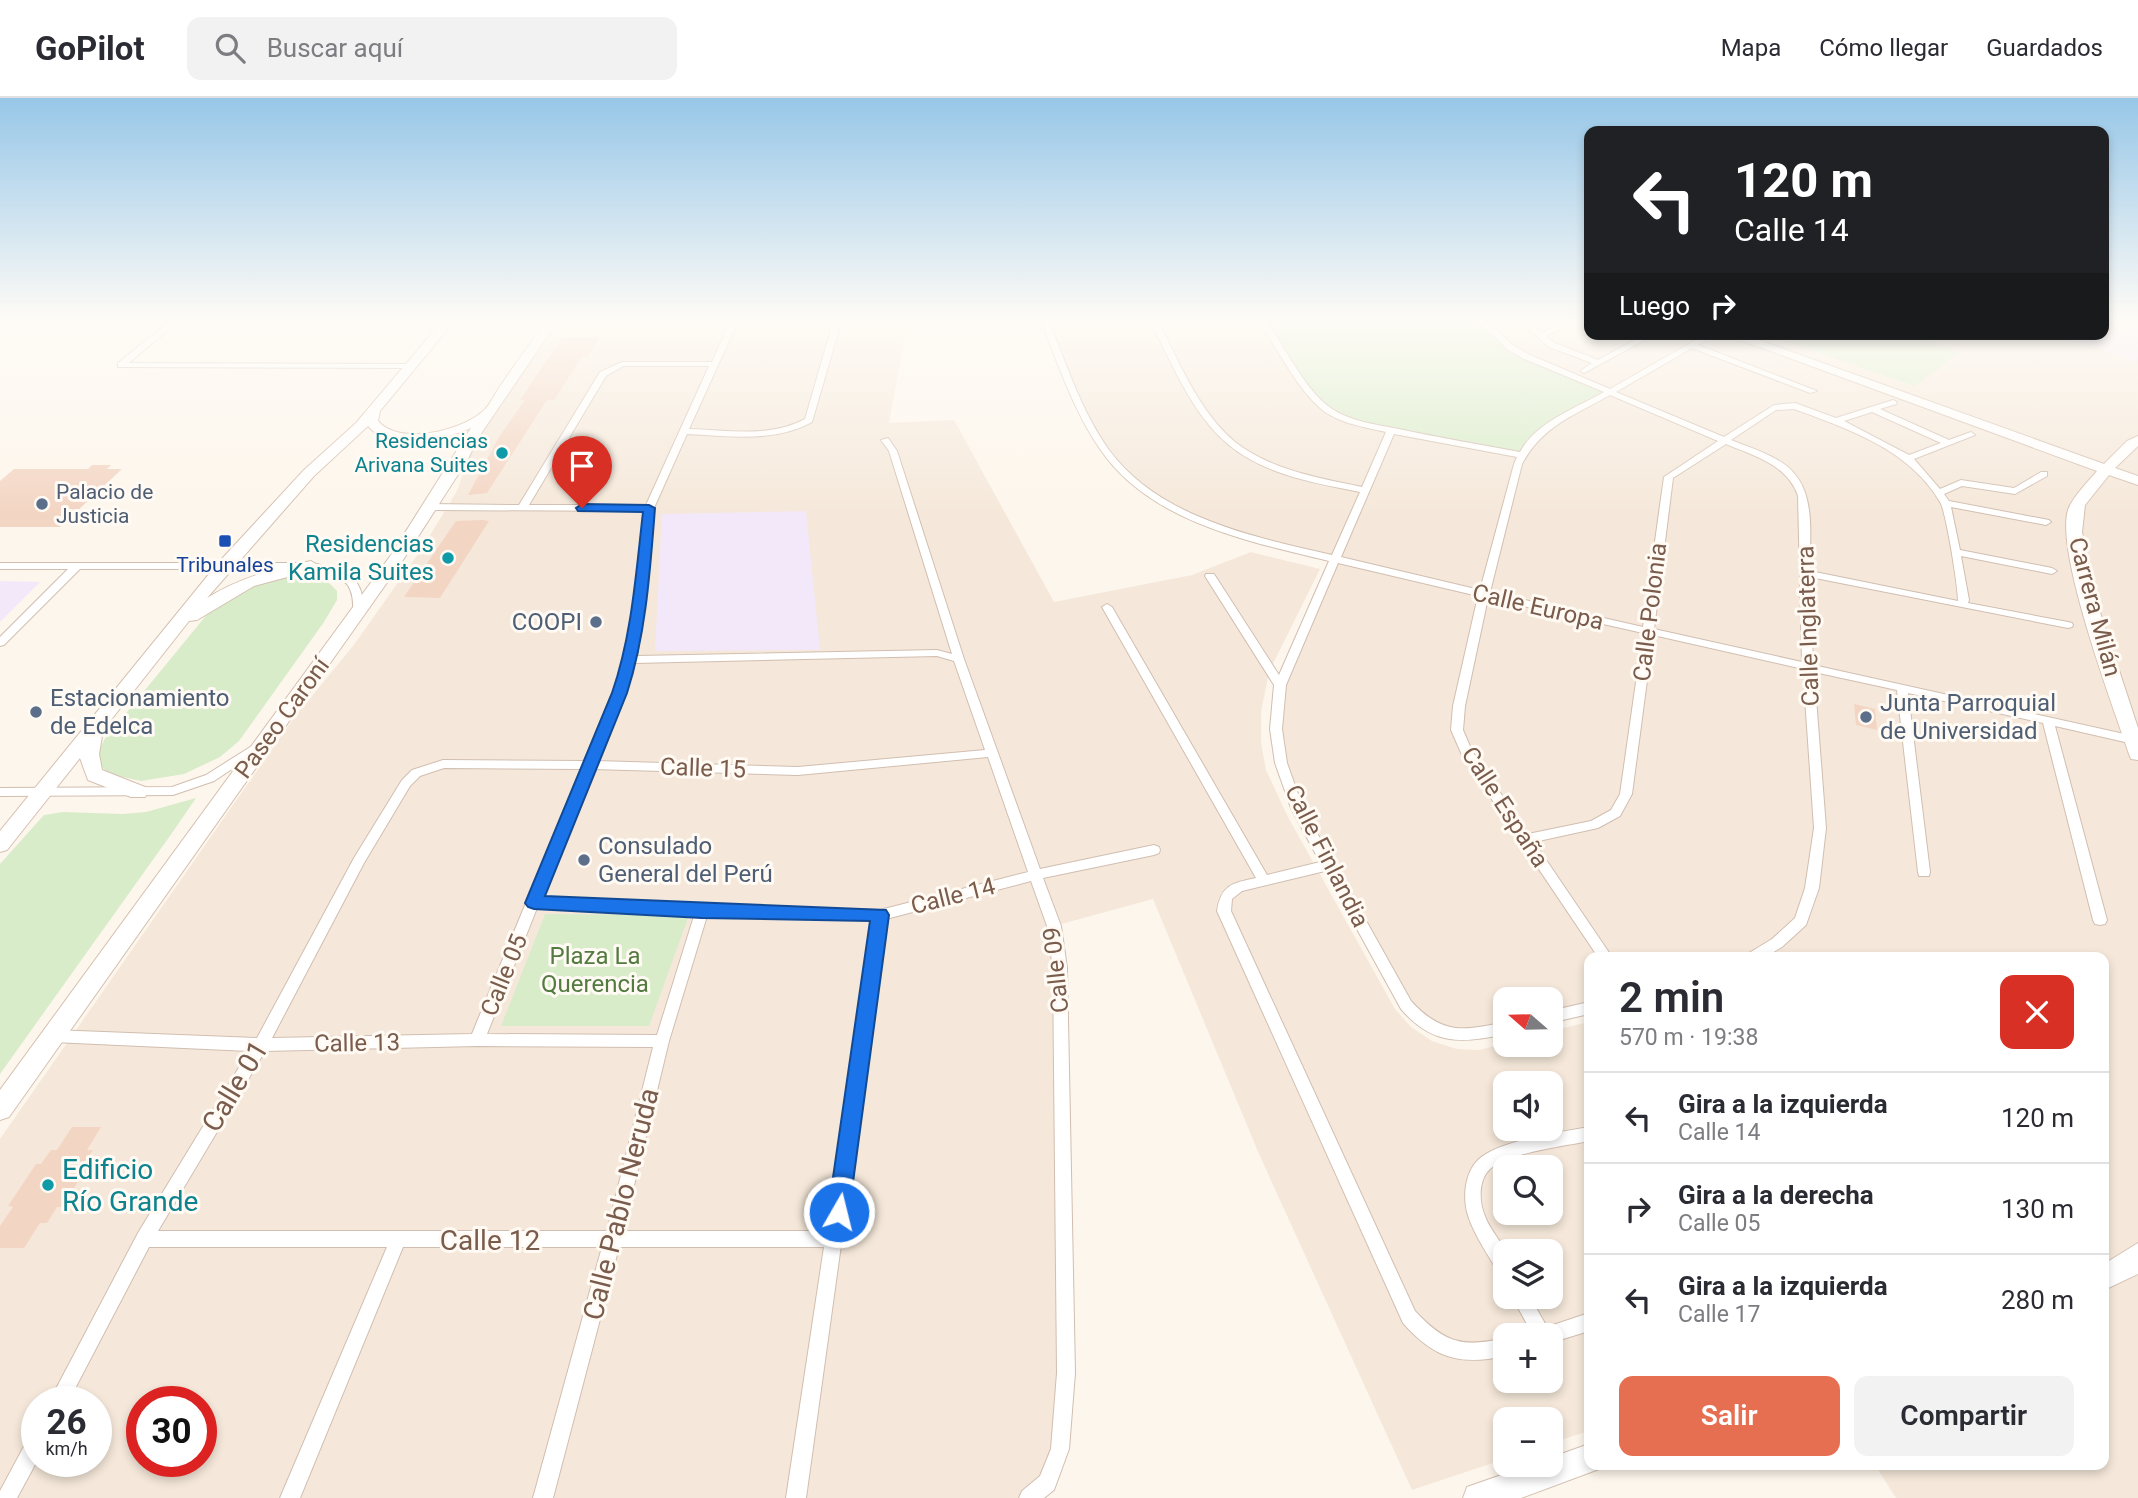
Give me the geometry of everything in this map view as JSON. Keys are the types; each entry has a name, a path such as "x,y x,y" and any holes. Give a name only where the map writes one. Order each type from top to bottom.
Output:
{"street":[{"path":"0,845 223,566 396,384"},
{"name":"Paseo Caroní","path":"0,1109 358,611 508,384"},
{"path":"522,508 596,384"},
{"name":"Calle 05","path":"477,1040 631,660 640,605 649,508 706,384"},
{"path":"686,432 787,431 809,420 819,384"},
{"name":"Calle Europa","path":"1072,384 1096,439 1133,482 1183,513 1250,539 2048,721 2136,745"},
{"path":"1190,384 1219,431 1240,448 1291,472 1365,490"},
{"path":"1309,384 1325,407 1351,421 1523,454"},
{"name":"Calle Inglaterra","path":"1593,384 1772,460 1788,470 1798,481 1802,496 1808,667 1819,828 1812,888 1801,921 1777,943 1762,952"},
{"name":"Calle España","path":"1602,952 1483,781 1457,730 1459,706 1484,594 1518,464 1528,445 1546,428 1621,384"},
{"path":"1795,384 1813,391"},
{"path":"1875,384 2111,466 2138,470"},
{"path":"1891,384 2111,466 2138,481"},
{"path":"1836,421 1893,402"},
{"name":"Calle Polonia","path":"1525,839 1594,825 1616,813 1626,794 1669,477 1774,408 1788,405 1811,411"},
{"path":"1873,409 1948,443"},
{"path":"374,410 371,422 377,430 392,436 414,438 462,429 488,413"},
{"path":"1811,411 1878,440 1908,458 1946,503 1964,593 1962,605"},
{"name":"Calle Finlandia","path":"1391,430 1280,685 1276,729 1281,763 1297,808 1406,1005 1417,1020 1435,1031 1473,1036 1493,1031"},
{"path":"1908,458 1971,435"},
{"name":"Calle 09","path":"885,440 893,451 959,659 1054,926 1060,968 1066,1373 1060,1449 1047,1483 1029,1498"},
{"name":"Carrera Milán","path":"2136,745 2091,607 2073,529 2075,508 2111,466 2138,440"},
{"path":"1938,493 1961,483 2015,491 2044,474"},
{"path":"1946,503 2046,522"},
{"path":"429,507 649,508"},
{"path":"1955,552 2052,571"},
{"path":"0,566 311,566 338,573 356,586 360,595 358,611"},
{"path":"0,643 77,566"},
{"path":"169,633 210,602 247,581 283,570 311,566"},
{"path":"1805,573 2068,625"},
{"path":"1210,576 1280,685"},
{"path":"1107,607 1264,881"},
{"path":"631,660 937,653 959,659"},
{"path":"1902,688 1924,872"},
{"path":"98,720 89,751 89,765 95,775 138,792"},
{"path":"2048,721 2100,920"},
{"path":"0,792 173,791 191,786 232,766 266,739"},
{"name":"Calle 15","path":"416,773 443,764 798,771 992,753"},
{"name":"Calle 01","path":"67,1386 145,1239 261,1045 359,861 406,782 416,773"},
{"name":"Calle 14","path":"534,903 702,911 880,915 1037,875 1154,850"},
{"path":"1329,865 1230,891 1226,897 1224,911 1409,1317 1424,1334 1442,1347 1464,1354 1493,1349"},
{"name":"Calle Pablo Neruda","path":"543,1498 614,1239 662,1041 702,911"},
{"path":"796,1498 880,915"},
{"path":"1563,1014 1584,1008"},
{"name":"Calle 13","path":"52,1036 261,1045 477,1040 662,1041"},
{"path":"1493,1246 1476,1215 1472,1196 1475,1180 1483,1164 1499,1155 1584,1135"},
{"name":"Calle 12","path":"145,1239 835,1239"},
{"path":"290,1498 398,1240"},
{"path":"2109,1275 2125,1268 2138,1256"},
{"path":"1563,1330 1584,1324"},
{"path":"1478,1498 1584,1461"},
{"path":"7,1498 21,1472"}],"shaded area":[{"path":"516,384 896,384 889,423 954,420 1054,602 1192,575 1251,552 1320,569 1269,672 1261,712 1261,743 1266,770 1288,817 1395,1009 1411,1027 1432,1041 1457,1049 1479,1050 1493,1046 1493,1057 1563,1057 1563,1028 1584,1023 1584,1433 1563,1439 1563,1407 1493,1407 1493,1463 1412,1490 1259,1154 1153,899 1054,926 1060,1449 1029,1498 0,1498 0,1139 293,719 353,646 421,550 457,491 471,452"},
{"path":"1072,384 2138,384 2138,1498 1896,1498 1878,1470 2109,1470 2109,952 1584,952 1584,1009 1563,1014 1563,987 1493,987 1493,1031 1473,1036 1417,1020 1297,808 1281,763 1280,685 1335,559 1250,539 1183,513 1134,482 1096,439"},
{"path":"806,511 820,650 655,651 662,514"},
{"path":"0,581 40,582 0,622"}],"green space":[{"path":"1307,384 1594,384 1609,391 1566,415 1523,455 1391,430 1335,415"},
{"path":"292,575 327,581 337,591 337,600 239,741 220,757 184,774 141,781 109,774 101,766 97,756 104,740 209,612 238,590"},
{"path":"196,798 0,1074 0,864 44,815 63,812 146,812"},
{"name":"Plaza La Querencia","path":"545,914 689,915 649,1026 501,1026"}],"building":[{"path":"531,384 564,384 554,400 547,400 487,493 468,495 499,437 525,400 520,400"},
{"name":"Palacio de Justicia","path":"92,465 111,465 107,469 122,469 60,527 0,527 0,481 14,469 88,469"},
{"name":"Residencias Kamila Suites","path":"456,521 489,521 440,598 404,597"},
{"name":"Junta Parroquial de Universidad","path":"1854,704 1875,709 1877,730 1856,725"},
{"name":"Edificio Río Grande","path":"72,1127 101,1127 87,1150 93,1150 83,1164 89,1164 62,1207 57,1207 47,1223 40,1223 24,1248 0,1248 0,1226 13,1207 8,1206 36,1164 41,1164 51,1150 57,1150"}],"place":[{"name":"Residencias Arivana Suites","path":"502,453"},
{"name":"Palacio de Justicia","path":"42,504"},
{"name":"Tribunales","path":"225,541"},
{"name":"Residencias Kamila Suites","path":"448,558"},
{"name":"COOPI","path":"596,622"},
{"name":"Estacionamiento de Edelca","path":"36,712"},
{"name":"Junta Parroquial de Universidad","path":"1866,717"},
{"name":"Consulado General del Perú","path":"584,860"},
{"name":"Edificio Río Grande","path":"48,1185"}],"route":[{"path":"582,508 649,508 640,605 631,660 534,903 702,911 880,915 839,1212"}]}
